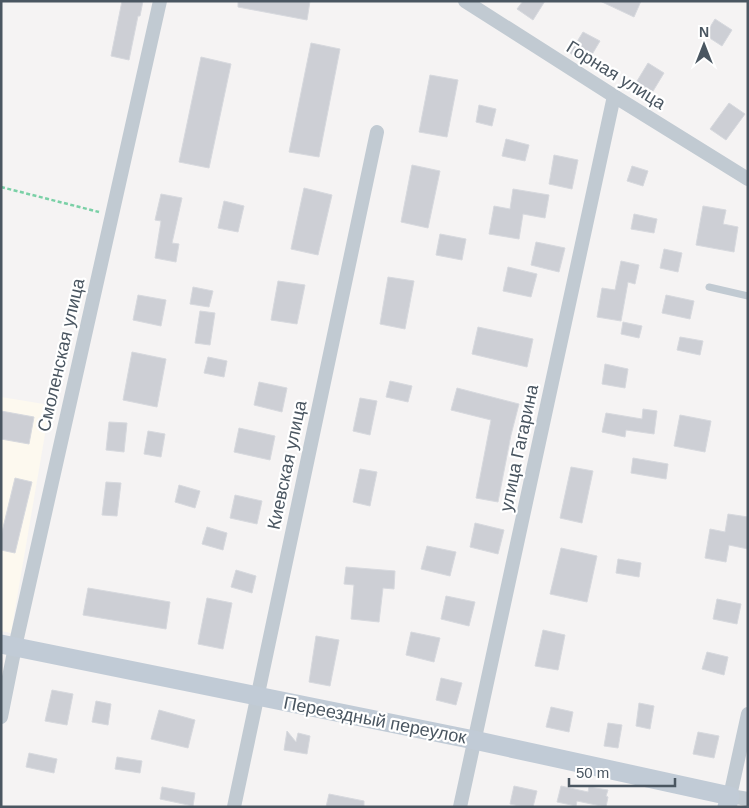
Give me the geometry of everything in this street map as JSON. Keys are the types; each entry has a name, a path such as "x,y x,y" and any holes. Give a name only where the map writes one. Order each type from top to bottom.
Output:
{"street":[{"name":"Смоленская улица","path":"1,717 8,646 112,216 160,1"},
{"name":"Горная улица","path":"465,1 748,179"},
{"name":"улица Гагарина","path":"460,807 614,96"},
{"name":"Киевская улица","path":"234,807 377,132"},
{"name":"Переездный переулок","path":"8,646 474,740 735,801"},
{"path":"735,801 748,714"}],"lane":[{"path":"709,286 748,296"}],"path":[{"path":"1,187 112,216"}],"shaded area":[{"path":"1,397 50,405 11,633 1,631"}],"building":[{"path":"122,1 143,1 129,60 111,56"},
{"path":"238,1 310,1 307,20 238,7"},
{"path":"523,1 545,1 533,20 517,9"},
{"path":"600,1 641,1 634,17"},
{"path":"715,19 732,30 722,46 705,35"},
{"path":"583,32 600,41 587,63 570,53"},
{"path":"311,43 340,49 319,157 289,152"},
{"path":"201,57 231,64 209,168 179,162"},
{"path":"648,63 664,73 647,101 631,91"},
{"path":"430,75 458,80 447,137 419,132"},
{"path":"729,103 745,114 726,140 710,129"},
{"path":"479,105 496,109 492,126 476,122"},
{"path":"506,139 529,145 525,161 502,156"},
{"path":"554,155 578,160 572,189 549,184"},
{"path":"412,165 440,171 428,228 401,222"},
{"path":"632,166 648,171 643,186 627,181"},
{"path":"304,188 332,195 318,255 291,249"},
{"path":"513,189 549,195 545,218 523,214 519,239 489,234 494,206 510,209"},
{"path":"161,194 182,198 172,243 179,244 176,262 155,258 161,221 155,220"},
{"path":"224,201 244,206 238,232 218,228"},
{"path":"703,206 726,210 723,224 738,227 734,252 696,245"},
{"path":"634,214 657,219 654,233 631,229"},
{"path":"440,234 466,239 462,260 436,255"},
{"path":"536,242 565,248 559,272 531,265"},
{"path":"664,249 682,253 678,272 660,268"},
{"path":"621,261 639,265 635,284 628,282 621,321 597,317 602,288 615,290"},
{"path":"508,267 537,274 531,297 503,291"},
{"path":"388,277 414,281 405,329 380,324"},
{"path":"278,281 305,285 297,324 271,320"},
{"path":"193,287 213,291 209,307 190,304"},
{"path":"138,295 166,300 161,326 133,320"},
{"path":"666,295 694,301 690,319 662,313"},
{"path":"200,311 215,313 210,345 195,343"},
{"path":"623,322 642,326 639,338 621,334"},
{"path":"478,327 533,339 527,367 472,354"},
{"path":"680,337 703,341 700,355 677,350"},
{"path":"132,352 166,359 157,407 123,400"},
{"path":"208,357 227,361 224,377 204,373"},
{"path":"605,364 628,369 625,388 602,384"},
{"path":"390,381 412,386 408,402 386,397"},
{"path":"259,382 287,388 282,412 254,405"},
{"path":"457,388 519,404 498,502 476,498 491,420 451,410"},
{"path":"360,398 377,401 370,435 353,431"},
{"path":"643,409 657,411 654,434 626,430 625,437 602,432 606,413 642,419"},
{"path":"1,411 34,417 29,444 1,439"},
{"path":"680,415 711,421 705,452 674,446"},
{"path":"109,422 127,423 124,452 106,450"},
{"path":"239,428 275,436 270,460 234,452"},
{"path":"148,431 165,434 161,457 144,454"},
{"path":"633,458 668,464 666,479 631,473"},
{"path":"571,467 593,471 582,523 560,518"},
{"path":"360,469 377,472 370,506 353,502"},
{"path":"15,478 32,482 15,553 1,550 1,536"},
{"path":"106,482 121,483 117,516 102,515"},
{"path":"179,485 200,491 195,508 175,502"},
{"path":"235,495 262,501 257,524 230,518"},
{"path":"728,514 748,517 748,549 729,545 726,562 705,558 710,529 725,532"},
{"path":"475,523 504,530 498,554 470,547"},
{"path":"207,527 227,533 223,550 202,544"},
{"path":"427,546 456,552 450,576 421,569"},
{"path":"561,548 597,556 587,602 550,594"},
{"path":"618,559 641,563 639,577 616,573"},
{"path":"346,567 395,571 394,589 383,588 379,622 351,619 354,585 344,584"},
{"path":"236,570 256,576 252,593 231,587"},
{"path":"88,588 170,602 166,629 83,615"},
{"path":"446,596 475,602 469,626 441,619"},
{"path":"207,598 232,603 223,649 198,644"},
{"path":"717,599 741,604 737,624 713,619"},
{"path":"543,630 565,635 558,670 535,666"},
{"path":"411,632 440,638 434,662 406,655"},
{"path":"316,636 339,640 330,686 309,682"},
{"path":"707,652 728,657 724,675 702,669"},
{"path":"441,678 462,683 456,705 436,700"},
{"path":"52,690 73,694 67,725 45,721"},
{"path":"96,701 111,704 108,725 92,722"},
{"path":"639,703 654,706 650,729 636,726"},
{"path":"551,707 573,712 569,732 546,727"},
{"path":"159,710 195,720 188,748 151,739"},
{"path":"608,723 622,725 618,748 604,746"},
{"path":"287,731 296,742 298,733 310,736 307,754 284,750"},
{"path":"698,732 719,736 714,758 693,754"},
{"path":"29,753 57,759 54,773 26,767"},
{"path":"117,757 142,761 140,773 115,769"},
{"path":"514,786 537,791 533,807 510,804"},
{"path":"561,786 588,792 589,787 608,790 606,807 577,801 576,806 557,802"},
{"path":"162,787 195,793 193,806 160,799"},
{"path":"329,794 364,801 364,807 326,807"}]}
